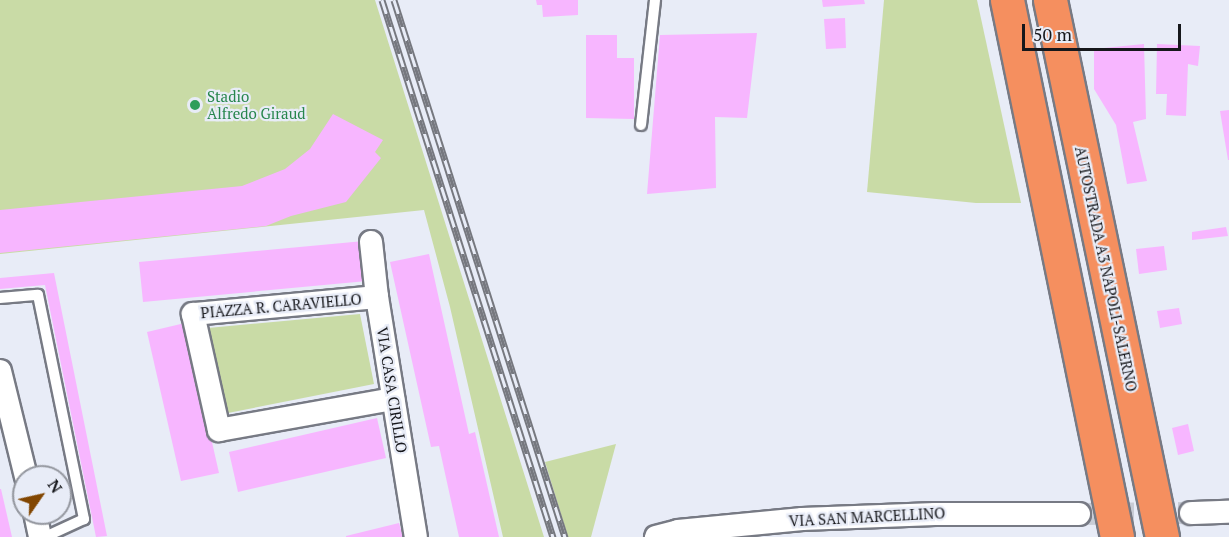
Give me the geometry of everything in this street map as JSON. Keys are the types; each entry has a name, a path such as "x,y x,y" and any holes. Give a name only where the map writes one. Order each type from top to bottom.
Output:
{"highway":[{"path":"1007,0 1117,537"},
{"name":"AUTOSTRADA A3 NAPOLI-SALERNO","path":"1050,0 1162,537"}],"street":[{"name":"VIA CASA CIRILLO","path":"371,242 377,297 416,537"},
{"name":"PIAZZA R. CARAVIELLO","path":"377,297 193,314 219,430 393,399"},
{"path":"0,371 23,465"},
{"path":"1191,513 1229,512"},
{"name":"VIA SAN MARCELLINO","path":"656,537 678,531 802,519 935,514 1079,514"}],"lane":[{"path":"641,125 654,0"},
{"path":"0,298 38,295 84,519 43,537"}],"green space":[{"name":"Stadio Alfredo Giraud","path":"0,0 375,0 544,537 503,537 450,307 424,210 0,254"},
{"path":"884,0 977,0 1021,203 976,203 867,192"},
{"path":"360,314 374,384 228,413 208,328"},
{"path":"616,444 591,537 568,537 545,462"}],"building":[{"path":"536,0 578,0 578,15 543,17 542,5 537,5"},
{"path":"822,0 864,0 865,4 823,7"},
{"path":"845,18 846,48 826,49 824,19"},
{"path":"757,33 747,118 715,117 716,188 647,194 660,35"},
{"path":"586,35 617,35 617,58 634,58 634,119 586,118"},
{"path":"1144,44 1146,119 1133,122 1147,181 1127,184 1116,125 1094,89 1094,49"},
{"path":"1157,44 1200,46 1198,66 1188,64 1186,116 1166,115 1167,94 1156,94"},
{"path":"1229,110 1229,160 1228,160 1220,111"},
{"path":"333,114 383,140 375,152 381,158 346,202 291,216 266,226 0,253 0,210 242,186 285,169 310,149"},
{"path":"1226,227 1228,236 1192,240 1192,232"},
{"path":"364,241 367,281 143,302 139,262"},
{"path":"1164,246 1167,270 1139,274 1136,249"},
{"path":"429,254 469,434 475,432 499,537 459,537 439,446 431,447 390,262"},
{"path":"54,273 107,536 96,537 45,285 0,289 0,278"},
{"path":"1179,308 1182,324 1160,328 1157,311"},
{"path":"185,323 219,473 181,481 147,332"},
{"path":"377,418 386,458 238,492 229,452"},
{"path":"1188,424 1194,451 1178,455 1172,428"},
{"path":"1,489 12,537 0,537"},
{"path":"399,523 403,537 346,537 346,536"}],"tunnel":[{"path":"1079,514 1191,513"}],"railway":[{"path":"382,0 553,537"},
{"path":"394,0 565,537"}],"place":[{"name":"Stadio Alfredo Giraud","path":"195,105"}]}
